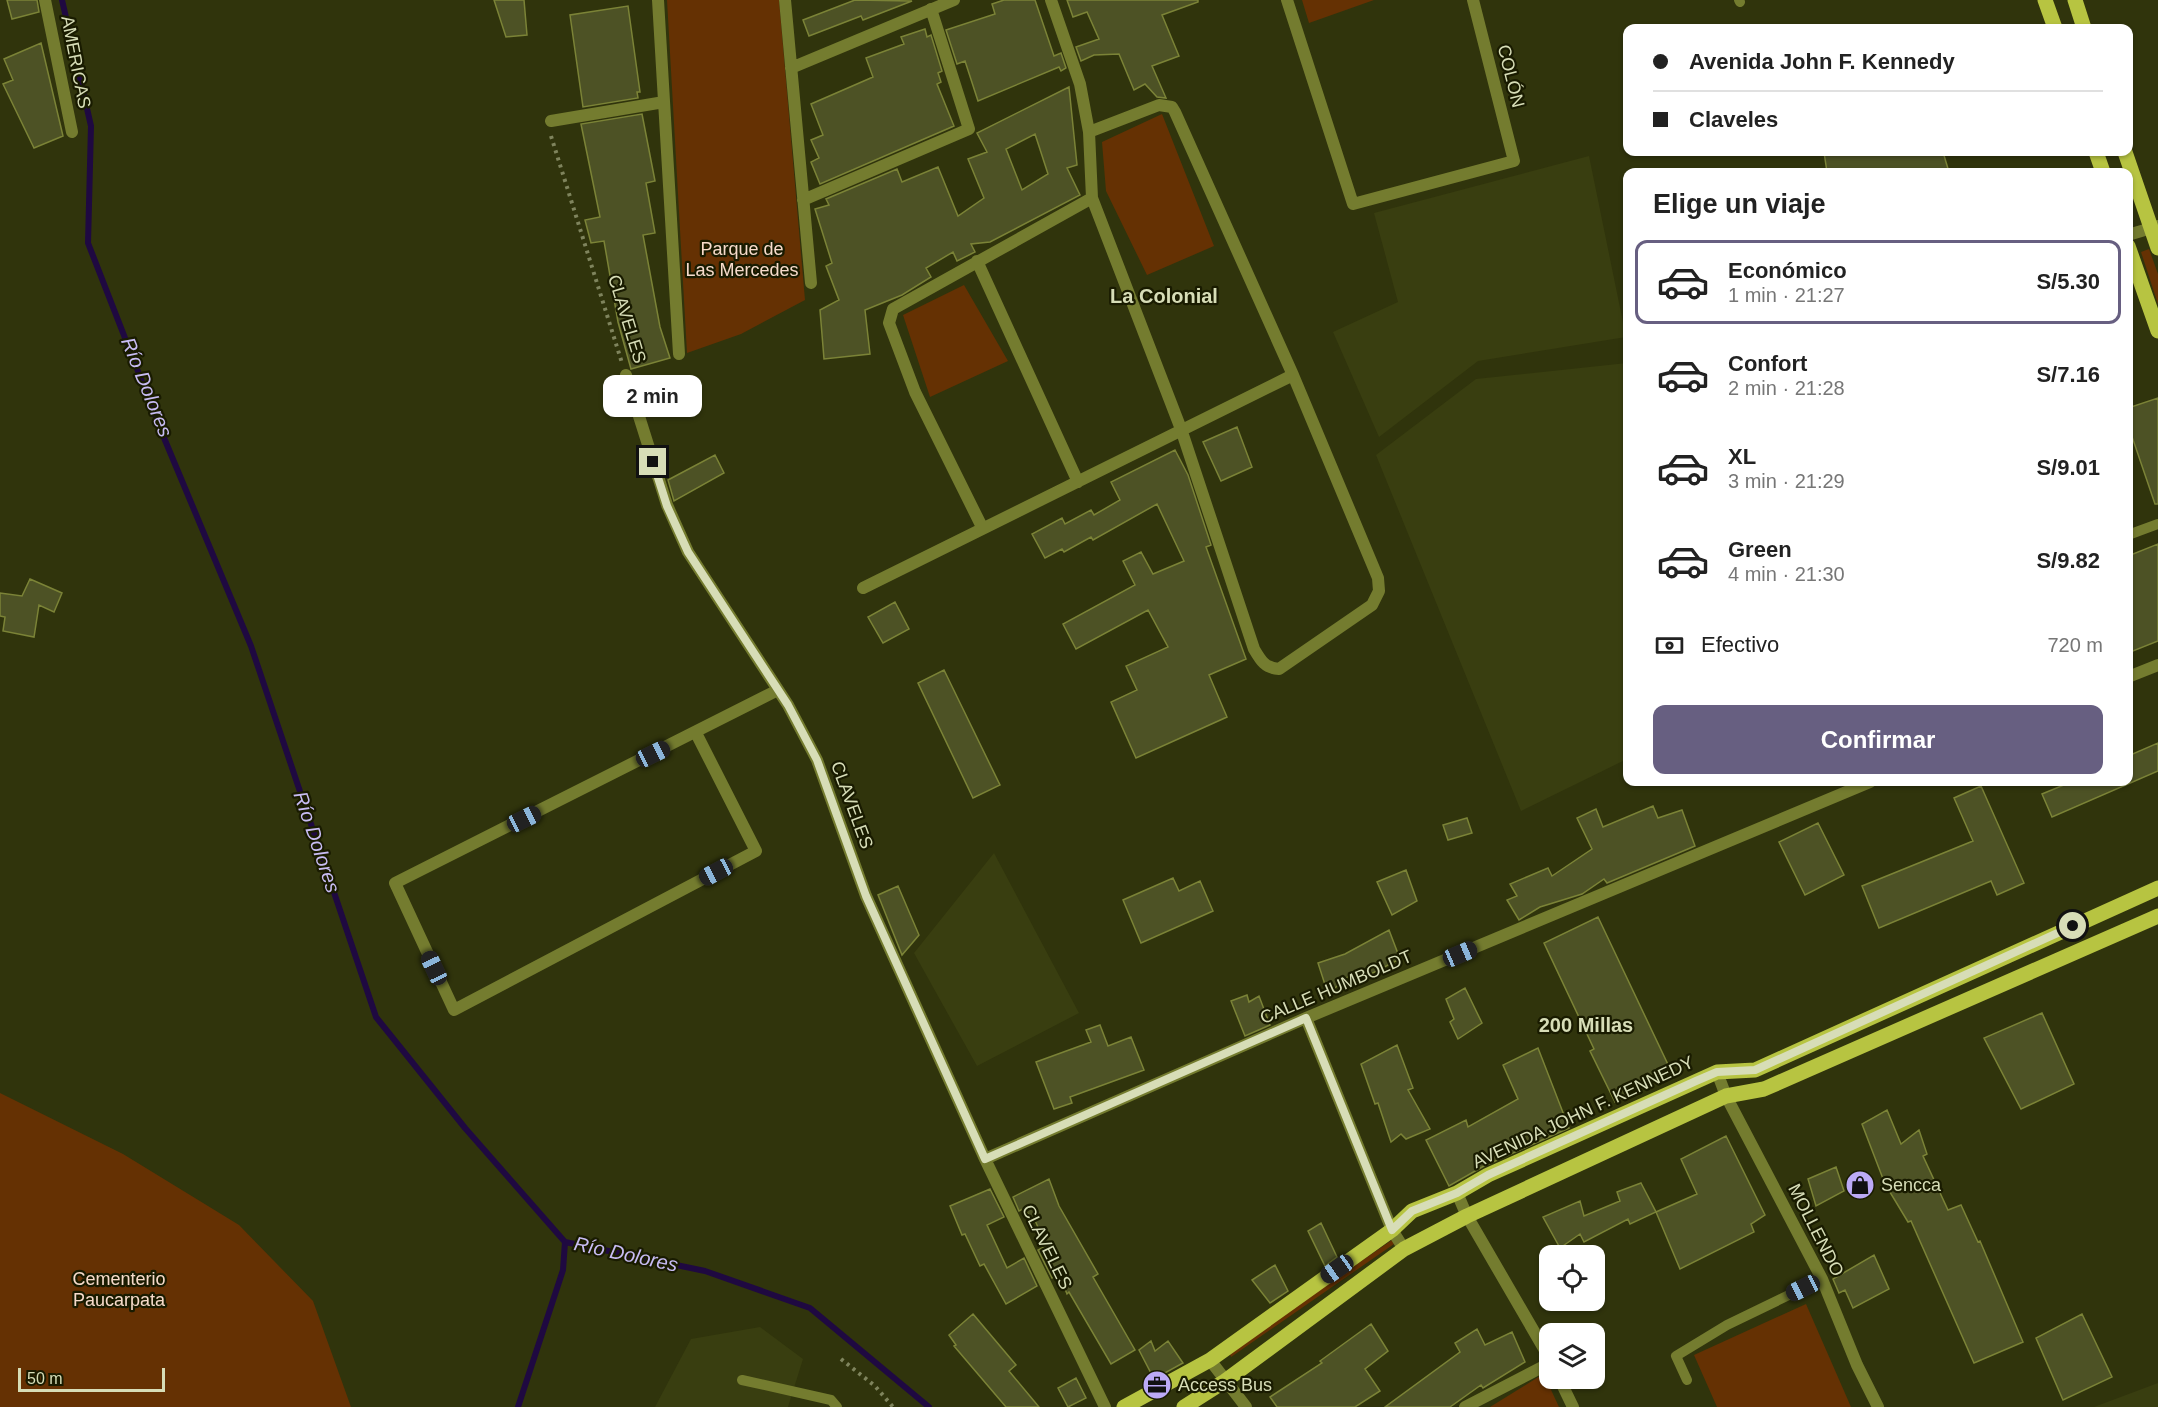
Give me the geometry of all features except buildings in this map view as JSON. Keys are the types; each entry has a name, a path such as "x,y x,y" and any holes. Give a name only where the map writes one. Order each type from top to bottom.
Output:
{"main road":[{"path":"2045,0 2054,24"},
{"path":"2074,0 2083,24"},
{"path":"2133,173 2154,227 2158,248"},
{"path":"2133,260 2158,331"},
{"name":"AVENIDA JOHN F. KENNEDY","path":"1124,1407 1210,1360 1392,1230 1412,1211 1457,1193 1488,1175 1717,1072 1755,1070 2158,888"},
{"path":"1184,1407 1225,1381 1404,1249 1467,1216 1726,1095 1764,1089 2158,916"},
{"path":"2094,917 2103,940"},
{"path":"2011,954 2019,977"},
{"path":"1853,1026 1862,1046"}],"street":[{"name":"AMERICAS","path":"45,0 72,132"},
{"path":"658,0 679,354"},
{"path":"785,0 811,283"},
{"path":"791,68 954,0"},
{"path":"1051,0 1080,84 1089,132 1092,198 1182,429 1254,650 1261,663 1270,669 1279,669 1372,605 1379,591 1378,578 1293,375 1172,107 1159,105 1089,132"},
{"name":"COLÓN","path":"1287,0 1353,204 1514,161 1473,0"},
{"path":"803,200 969,129 931,9"},
{"path":"550,127 664,102"},
{"path":"982,527 915,392 889,323 893,309 1092,198"},
{"path":"2133,233 2154,227"},
{"path":"977,261 1077,482"},
{"name":"CLAVELES","path":"626,375 667,506 688,552 778,690 817,760 866,896 985,1159 1105,1407"},
{"path":"863,588 982,527 1293,375"},
{"path":"2133,675 2158,665"},
{"path":"696,733 756,851 454,1010 395,883 778,690"},
{"name":"CALLE HUMBOLDT","path":"985,1159 1306,1018 1860,786"},
{"path":"1306,1018 1392,1230 1404,1249"},
{"name":"MOLLENDO","path":"1717,1072 1726,1095 1822,1279 1857,1365 1878,1407"},
{"path":"1457,1193 1467,1216 1539,1342"},
{"path":"1210,1360 1246,1407"},
{"path":"1465,1407 1539,1367"},
{"path":"1564,1389 1573,1407"}],"lane":[{"path":"2133,534 2158,524"},
{"path":"1686,1380 1676,1356 1727,1325 1822,1279"},
{"path":"742,1380 831,1400 837,1407"}],"path":[{"name":"CLAVELES","path":"550,127 626,375"},
{"path":"841,1359 875,1386 893,1407"}],"shaded area":[{"path":"1589,156 1623,322 1623,337 1478,361 1379,437 1333,332 1398,302 1374,213"},
{"path":"1623,363 1623,761 1521,811 1376,455 1476,379"},
{"path":"994,853 1079,1013 977,1066 914,953"},
{"path":"760,1327 803,1359 788,1407 655,1407 691,1339"},
{"path":"2158,1383 2158,1407 2094,1407"}],"green space":[{"name":"Parque de Las Mercedes","path":"667,0 779,0 805,300 741,334 687,353"},
{"path":"1302,0 1374,0 1309,23"},
{"path":"1162,114 1214,246 1147,275 1106,191 1102,142"},
{"path":"2149,249 2158,274 2158,304 2141,252"},
{"path":"964,285 1008,361 930,397 903,315"},
{"name":"Cementerio Paucarpata","path":"0,1093 123,1154 239,1225 313,1301 351,1407 0,1407"},
{"path":"1392,1240 1394,1244 1231,1357 1229,1352"},
{"path":"1806,1304 1851,1407 1717,1407 1694,1355"},
{"path":"1539,1377 1539,1389 1551,1389 1559,1407 1490,1407"}],"waterway":[{"name":"Río Dolores","path":"62,0 91,126 88,243 162,433 251,646 376,1017 465,1128 565,1242 705,1271 810,1308 929,1407"},
{"path":"518,1407 563,1270 565,1242"}],"place":[{"name":"Sencca","path":"1860,1185"},
{"name":"Access Bus","path":"1157,1385"}],"district":[{"name":"La Colonial","path":"1164,296"},
{"name":"200 Millas","path":"1586,1025"}],"route":[{"path":"653,462 667,506 688,552 788,705 817,760 866,896 985,1159 1306,1018 1392,1230 1412,1211 1457,1193 1488,1175 1696,1081 1717,1072 1755,1070 2073,926"}]}
